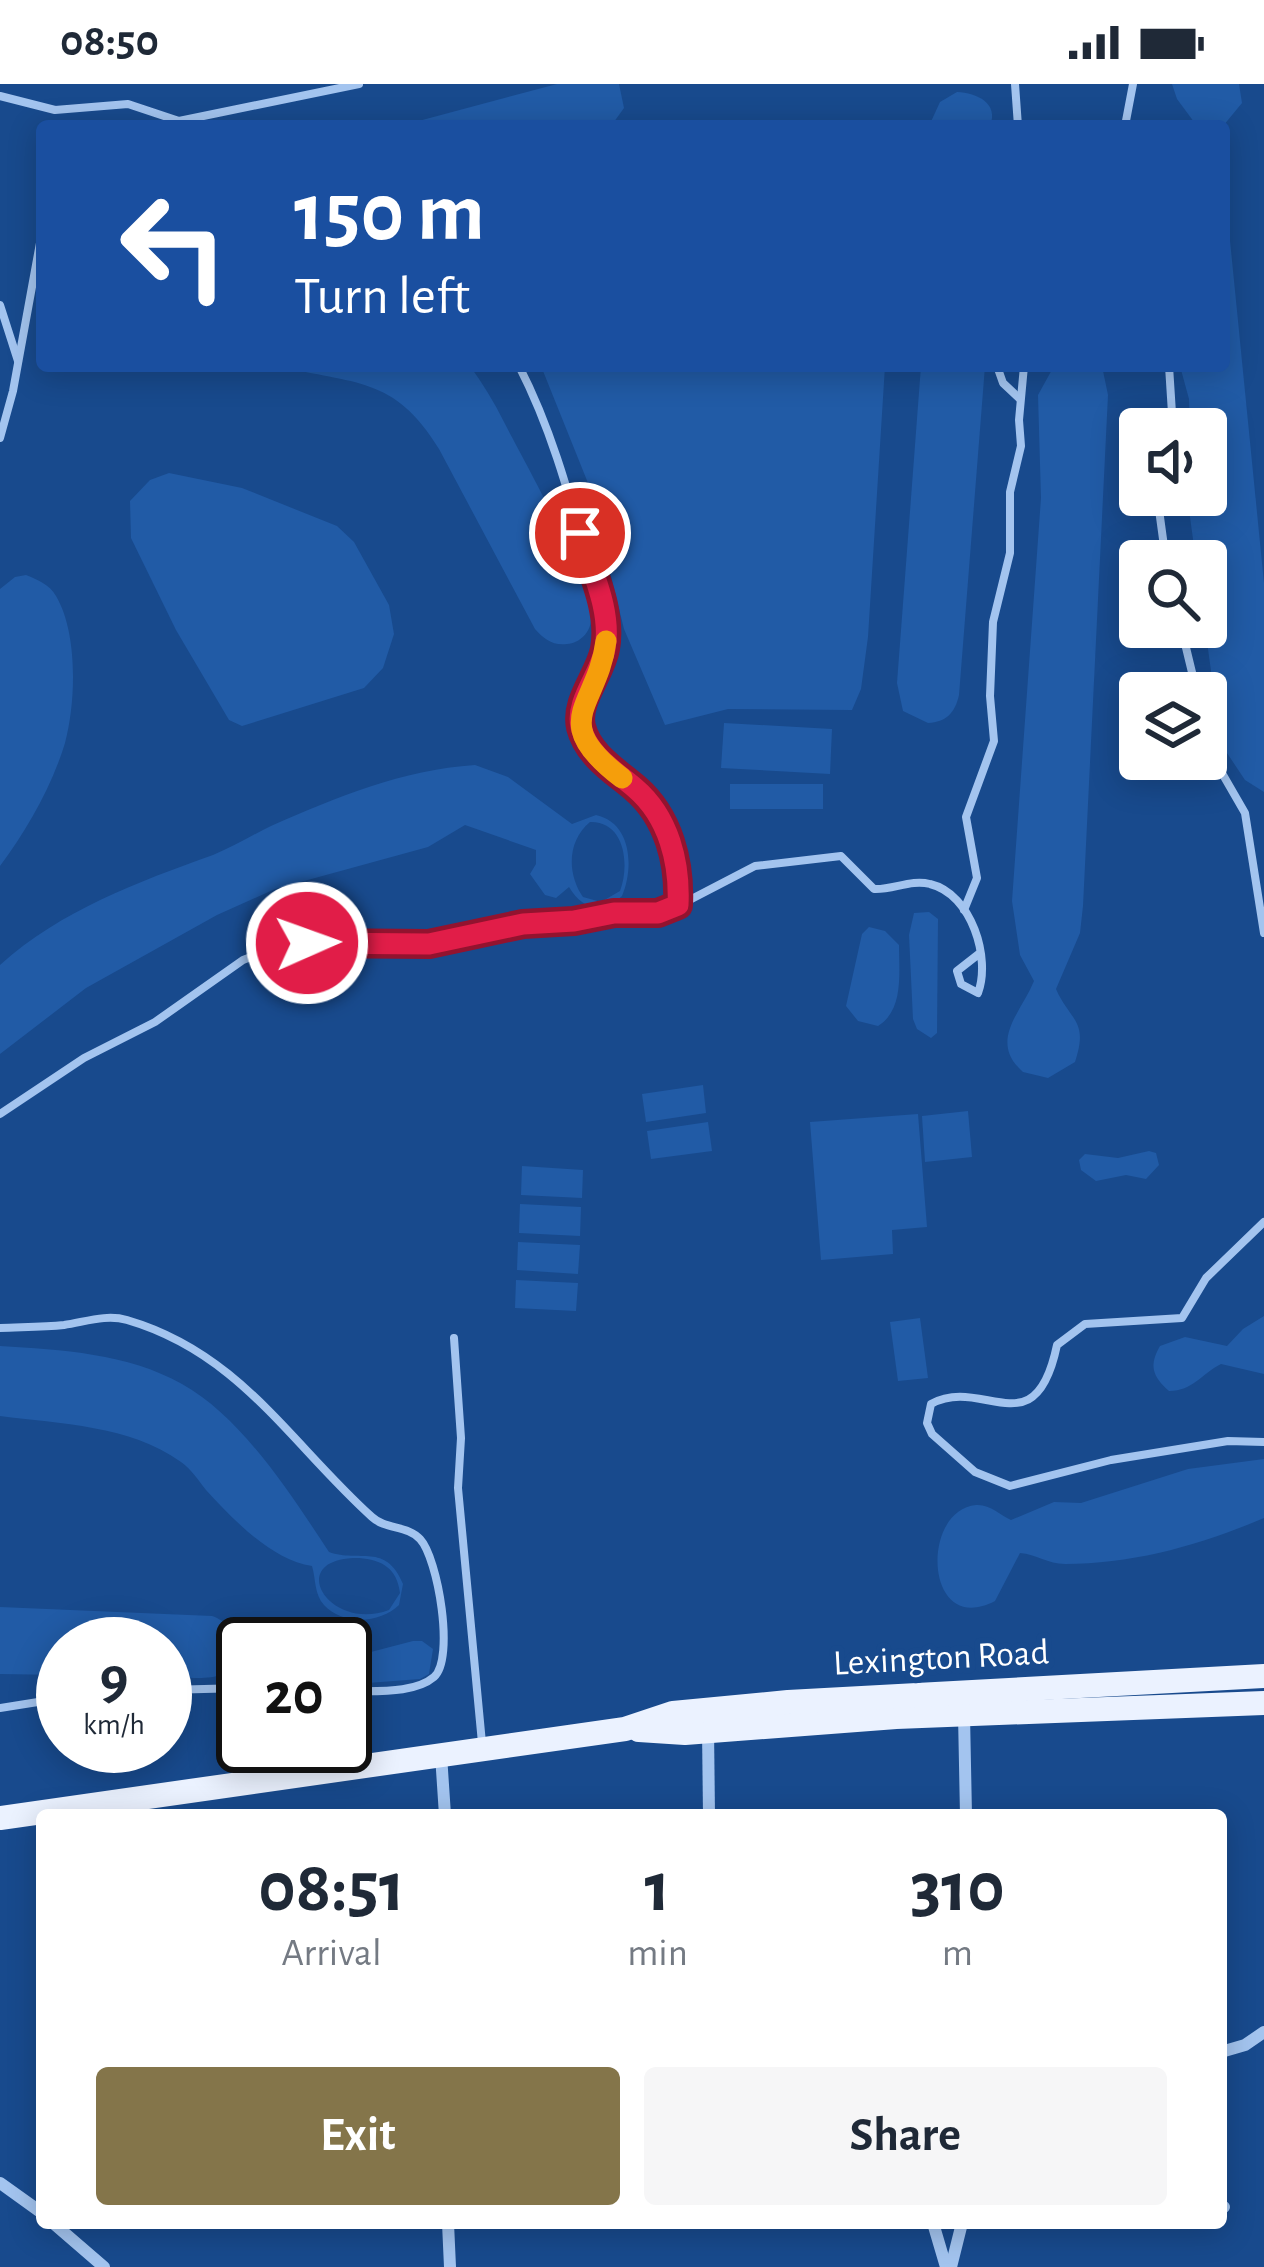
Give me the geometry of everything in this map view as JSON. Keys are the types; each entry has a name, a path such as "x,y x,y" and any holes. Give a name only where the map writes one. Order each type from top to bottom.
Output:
{"main road":[{"name":"Lexington Road","path":"62,1809 625,1729 673,1713 708,1720 1262,1688"},
{"name":"Lexington Road","path":"0,1818 36,1813"}],"street":[{"path":"964,1702 966,1809"},
{"path":"708,1720 709,1809"},
{"path":"441,1754 445,1809"},
{"path":"1227,2050 1264,2032"},
{"path":"0,2182 36,2209"},
{"path":"60,2229 104,2267"},
{"path":"448,2229 450,2267"},
{"path":"935,2229 949,2267"},
{"path":"949,2267 960,2229"}],"lane":[{"path":"184,120 359,84"},
{"path":"1015,84 1018,120"},
{"path":"1126,120 1133,84"},
{"path":"0,96 55,110 128,104 176,120"},
{"path":"0,438 36,262"},
{"path":"0,305 18,363"},
{"path":"522,372 561,466 605,611 604,650 579,715 582,731 588,745 646,798 665,829 675,856 678,905"},
{"path":"999,372 1003,383 1021,399"},
{"path":"964,910 976,878 966,817 994,741 990,696 993,622 1010,553 1010,492 1021,446 1023,372"},
{"path":"1169,372 1172,408"},
{"path":"1226,780 1245,814 1264,934"},
{"path":"0,1114 84,1058 154,1022 243,960 269,950 350,940 440,942 523,924 658,913 755,866 841,856 874,889 929,883 964,910 980,953 983,968 978,993 961,984 957,971 980,953"},
{"path":"1264,1222 1206,1278 1182,1318 1085,1324 1057,1345 1051,1375 1035,1395 1004,1405 946,1395 931,1404 927,1423 932,1434 975,1472 1010,1486 1111,1460 1228,1441 1264,1442"},
{"path":"0,1328 120,1318 190,1346 281,1421 375,1520 419,1538 439,1590 444,1642 440,1669 418,1685 372,1689"},
{"path":"454,1338 461,1438 458,1488 483,1748"},
{"path":"0,1708 36,1702"}],"shaded area":[{"path":"557,84 619,84 624,108 615,120 422,120"},
{"path":"1172,84 1239,84 1242,103 1228,120 1193,120"},
{"path":"957,92 972,94 989,105 992,120 932,120 940,102"},
{"path":"1230,240 1264,583 1264,792 1245,780 1227,753 1227,672 1211,672 1208,648 1227,648 1227,540 1193,540 1190,516 1227,516 1227,408 1189,408 1182,372 1230,372"},
{"path":"308,372 474,372 570,551 589,602 591,624 584,636 557,644 535,629 422,425 388,395"},
{"path":"543,372 885,372 868,637 861,689 852,710 728,709 665,725 624,629 588,483"},
{"path":"921,372 985,372 959,695 949,715 928,723 903,711 897,683"},
{"path":"1051,372 1103,372 1108,395 1083,906 1080,933 1056,989 1080,1037 1075,1062 1048,1078 1023,1072 1008,1049 1010,1027 1034,981 1020,955 1012,901 1041,498 1038,395"},
{"path":"169,473 242,488 337,526 354,542 389,605 394,634 383,668 364,688 242,726 229,720 176,630 131,538 130,501 150,480"},
{"path":"26,575 50,588 63,611 73,668 71,708 53,775 0,866 0,589"},
{"path":"724,723 832,729 830,774 721,768"},
{"path":"475,765 508,777 572,824 596,815 608,820 627,848 622,896 600,908 580,901 569,887 556,898 545,895 530,874 536,850 465,825 428,847 275,889 217,915 86,988 0,1054 0,965 48,928 101,900 320,805 370,786","holes":["590,822 602,824 618,837 624,869 620,891 601,902 583,897 572,858 582,830"]},
{"path":"730,784 823,784 823,809 730,809"},
{"path":"929,912 938,919 937,1033 931,1038 917,1029 913,1019 909,935 914,913"},
{"path":"869,927 885,931 899,945 896,1001 878,1026 858,1021 846,1006 862,934"},
{"path":"703,1085 706,1113 646,1122 642,1094"},
{"path":"968,1111 972,1157 925,1162 922,1116"},
{"path":"918,1114 927,1227 892,1230 893,1254 821,1260 810,1122"},
{"path":"708,1122 712,1151 651,1159 647,1131"},
{"path":"1156,1153 1159,1165 1146,1179 1126,1175 1096,1181 1081,1170 1079,1160 1085,1154 1118,1158"},
{"path":"522,1166 583,1170 582,1198 521,1195"},
{"path":"520,1204 581,1207 580,1236 519,1233"},
{"path":"518,1242 580,1245 578,1274 517,1270"},
{"path":"516,1280 578,1283 576,1311 515,1308"},
{"path":"1264,1316 1264,1374 1221,1364 1191,1385 1169,1391 1156,1375 1154,1359 1160,1346 1185,1337 1227,1346"},
{"path":"920,1318 928,1378 898,1381 890,1322"},
{"path":"0,1346 94,1355 139,1366 204,1398 245,1437 329,1552 380,1558 396,1571 403,1584 399,1605 382,1616 372,1618 332,1612 318,1596 312,1566 282,1556 254,1537 181,1462 140,1440 94,1428 0,1416","holes":["359,1558 381,1563 396,1577 400,1593 389,1610 348,1611 323,1592 319,1580 323,1569 336,1561"]},
{"path":"1264,1459 1264,1518 1240,1528 1116,1561 1059,1564 1020,1553 995,1601 972,1608 954,1602 943,1588 939,1547 945,1527 958,1512 981,1505 1011,1520 1054,1502 1081,1503 1188,1469"},
{"path":"0,1607 216,1618 216,1675 192,1678 192,1617 36,1617 36,1675 0,1674"},
{"path":"422,1641 433,1649 429,1674 372,1683 372,1652"}],"slow traffic":[{"path":"606,641 579,715 588,745 622,778"}],"route":[{"path":"307,943 429,944 523,924 658,913 678,905 675,856 665,829 646,798 588,745 582,731 579,715 607,631 580,533"}]}
